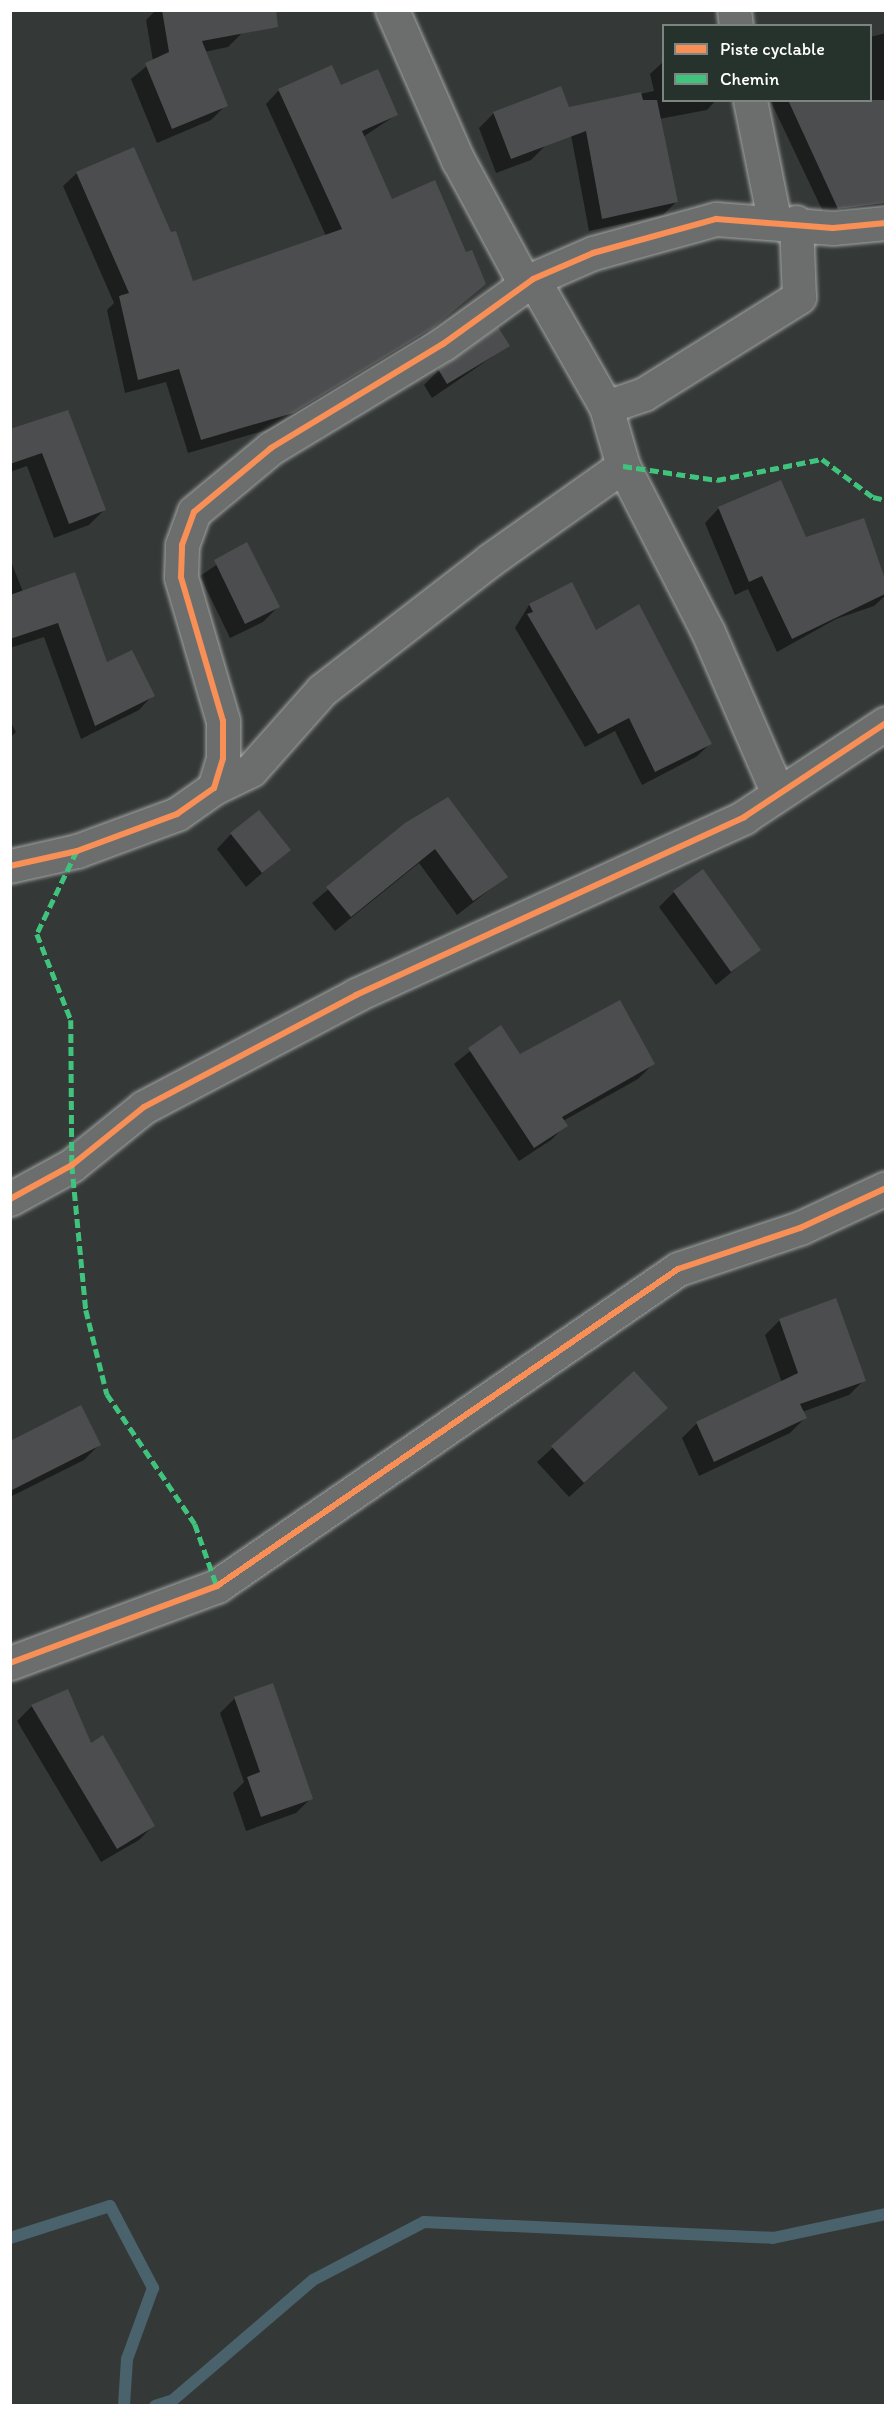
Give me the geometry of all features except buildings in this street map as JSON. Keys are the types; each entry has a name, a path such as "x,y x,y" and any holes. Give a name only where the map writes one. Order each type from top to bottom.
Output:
{"street":[{"path":"392,10 458,160 529,282 606,407 623,466 708,632 778,794"},
{"path":"606,407 674,377 799,297 785,221 751,102"},
{"path":"214,788 223,758 223,721 181,577 182,545 194,512 271,448 443,344 529,282 593,253 716,219 785,221 833,228 885,223"},
{"path":"10,866 77,851 177,813 214,788 251,770 322,690 490,560 623,466"},
{"path":"10,1198 72,1164 144,1107 356,996 744,817 885,723"},
{"path":"10,1664 217,1586 678,1269 800,1228 885,1188"}],"waterway":[{"path":"10,2238 110,2206 153,2288 127,2359 124,2406"},
{"path":"155,2406 173,2400 313,2280 424,2222 773,2238 886,2214"}],"marked path":[{"path":"623,466 717,480 822,459 873,497 886,500"},
{"path":"77,851 37,934 71,1020 72,1165 86,1310 107,1394 195,1524 217,1586"}],"cycle path":[{"path":"10,866 77,851 177,814 214,788 223,758 223,721 181,577 182,545 194,512 271,448 443,344 533,279 593,253 716,219 833,228 886,223"},
{"path":"10,1199 72,1165 144,1107 356,995 744,817 886,723"},
{"path":"10,1663 217,1586 678,1269 800,1228 886,1188"}]}
